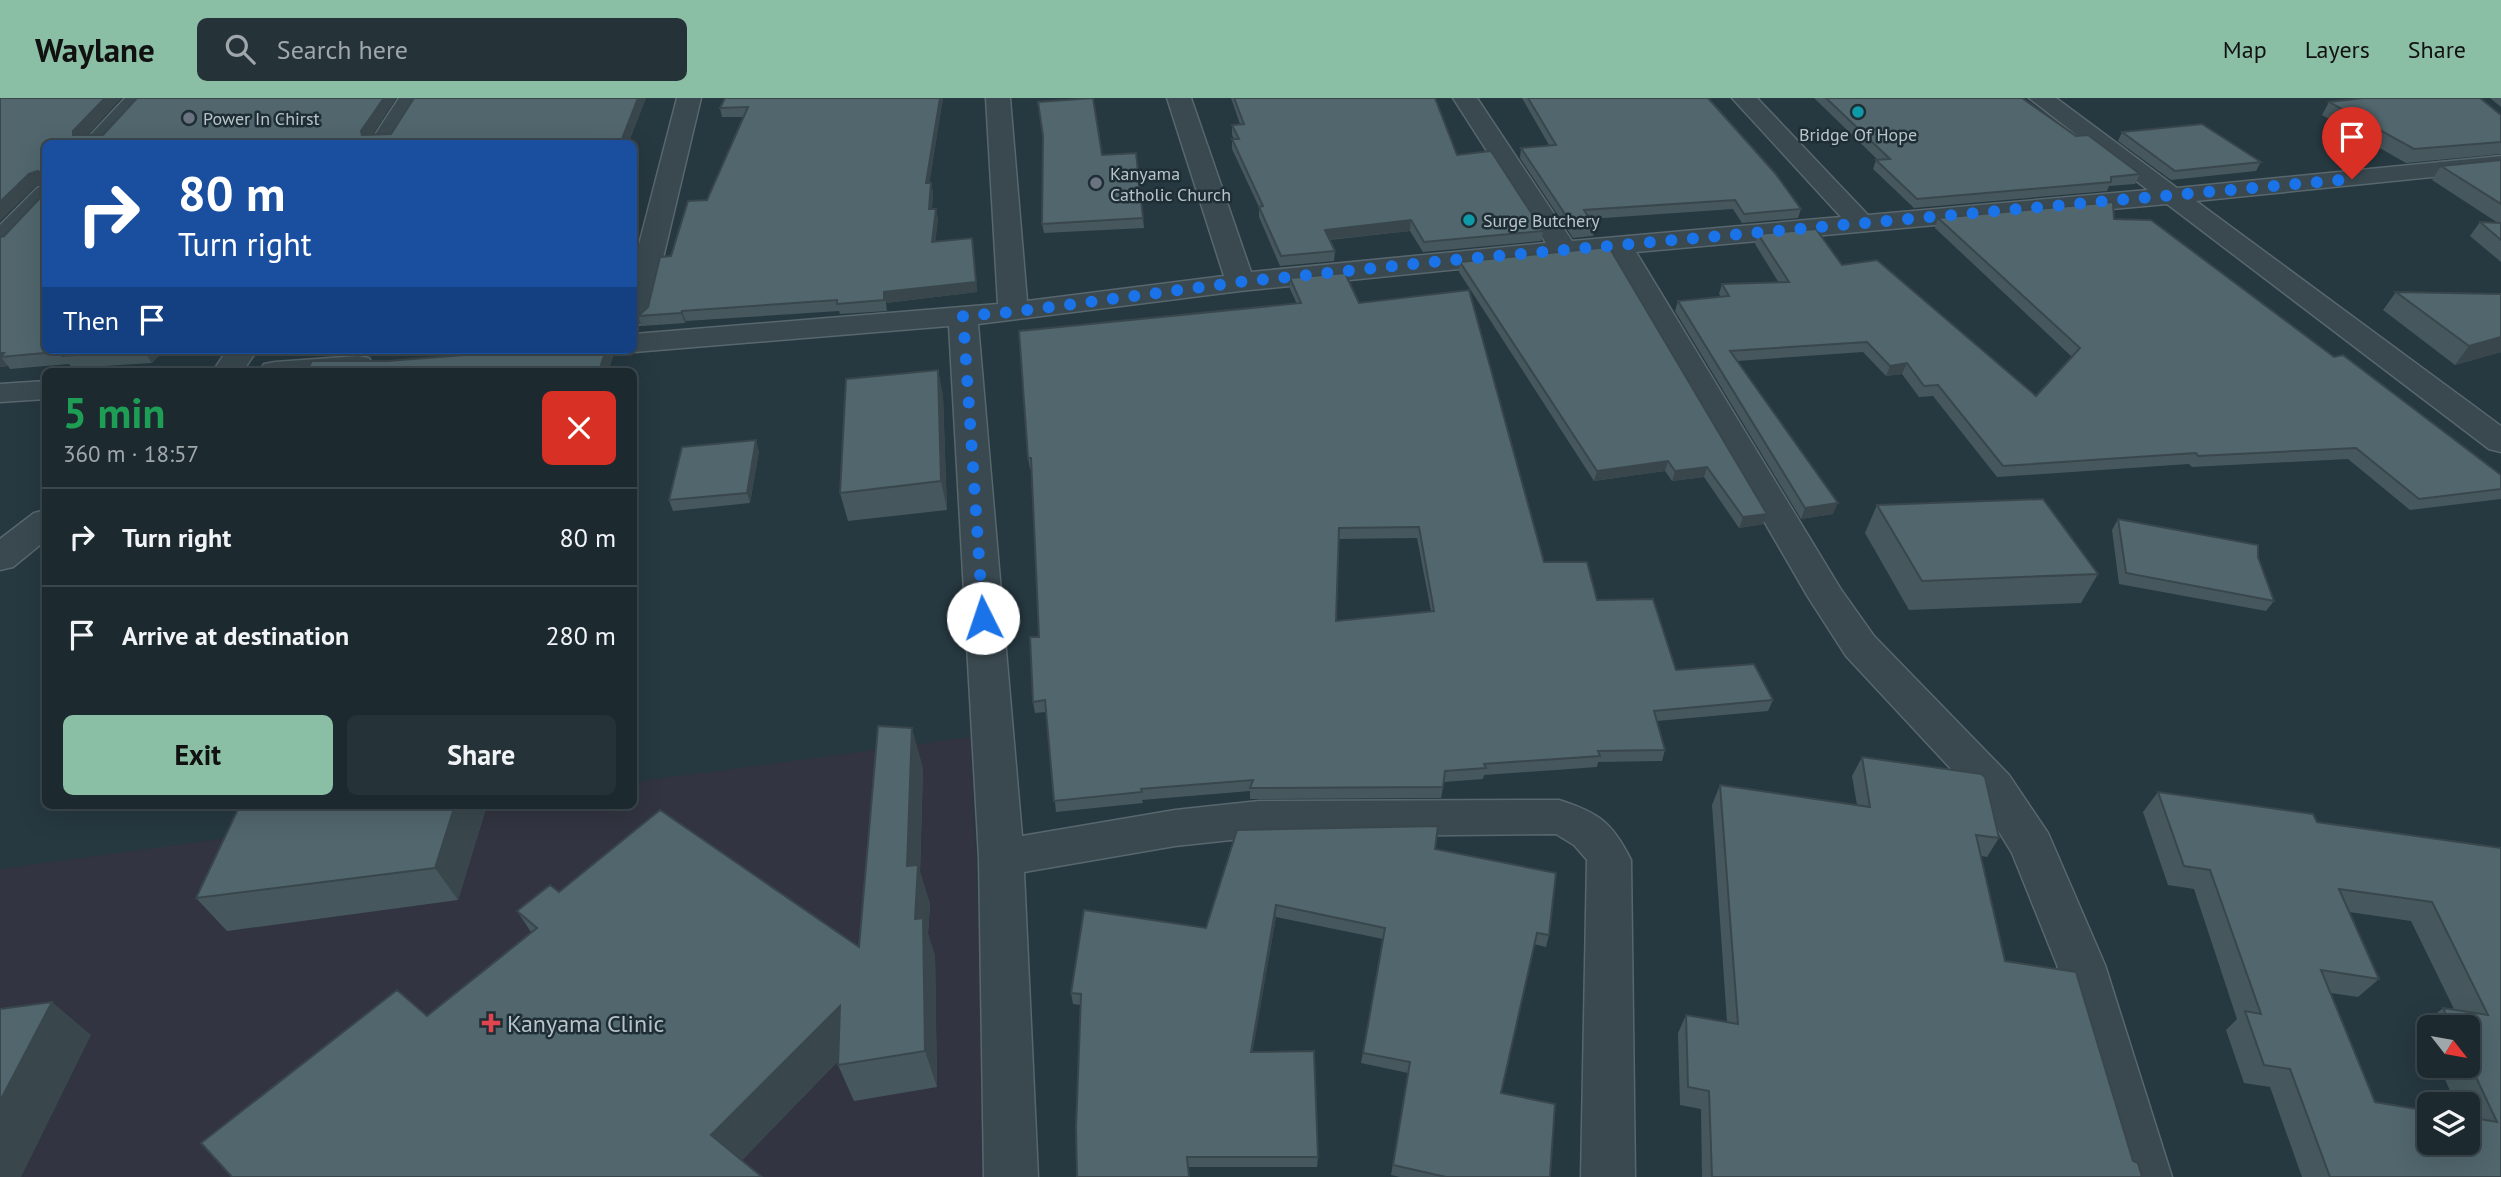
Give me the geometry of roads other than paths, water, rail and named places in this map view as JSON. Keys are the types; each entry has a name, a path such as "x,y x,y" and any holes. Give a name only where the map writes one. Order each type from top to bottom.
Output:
{"street":[{"path":"98,140 138,98"},
{"path":"384,140 411,98"},
{"path":"637,305 689,98"},
{"path":"998,98 1013,312"},
{"path":"1179,98 1240,282"},
{"path":"1465,98 1565,252"},
{"path":"1744,98 1862,224"},
{"path":"2041,98 2501,442"},
{"path":"637,343 1013,312 1240,282 2501,163"},
{"path":"0,240 42,196"},
{"path":"1619,247 1827,597 1860,646 1994,787 2032,846 2081,965 2145,1177"},
{"path":"963,316 1001,858 1011,1177"},
{"path":"316,368 383,363"},
{"path":"0,393 42,390"},
{"path":"0,558 42,525"},
{"path":"1001,858 1175,828 1258,819 1559,817 1584,825 1601,842 1609,860 1608,1177"}],"place":[{"name":"Bridge Of Hope","path":"1858,112"},
{"name":"Power In Chirst","path":"189,118"},
{"name":"Kanyama Catholic Church","path":"1096,183"},
{"name":"Surge Butchery","path":"1469,220"},
{"name":"Kanyama Clinic","path":"491,1023"}]}
